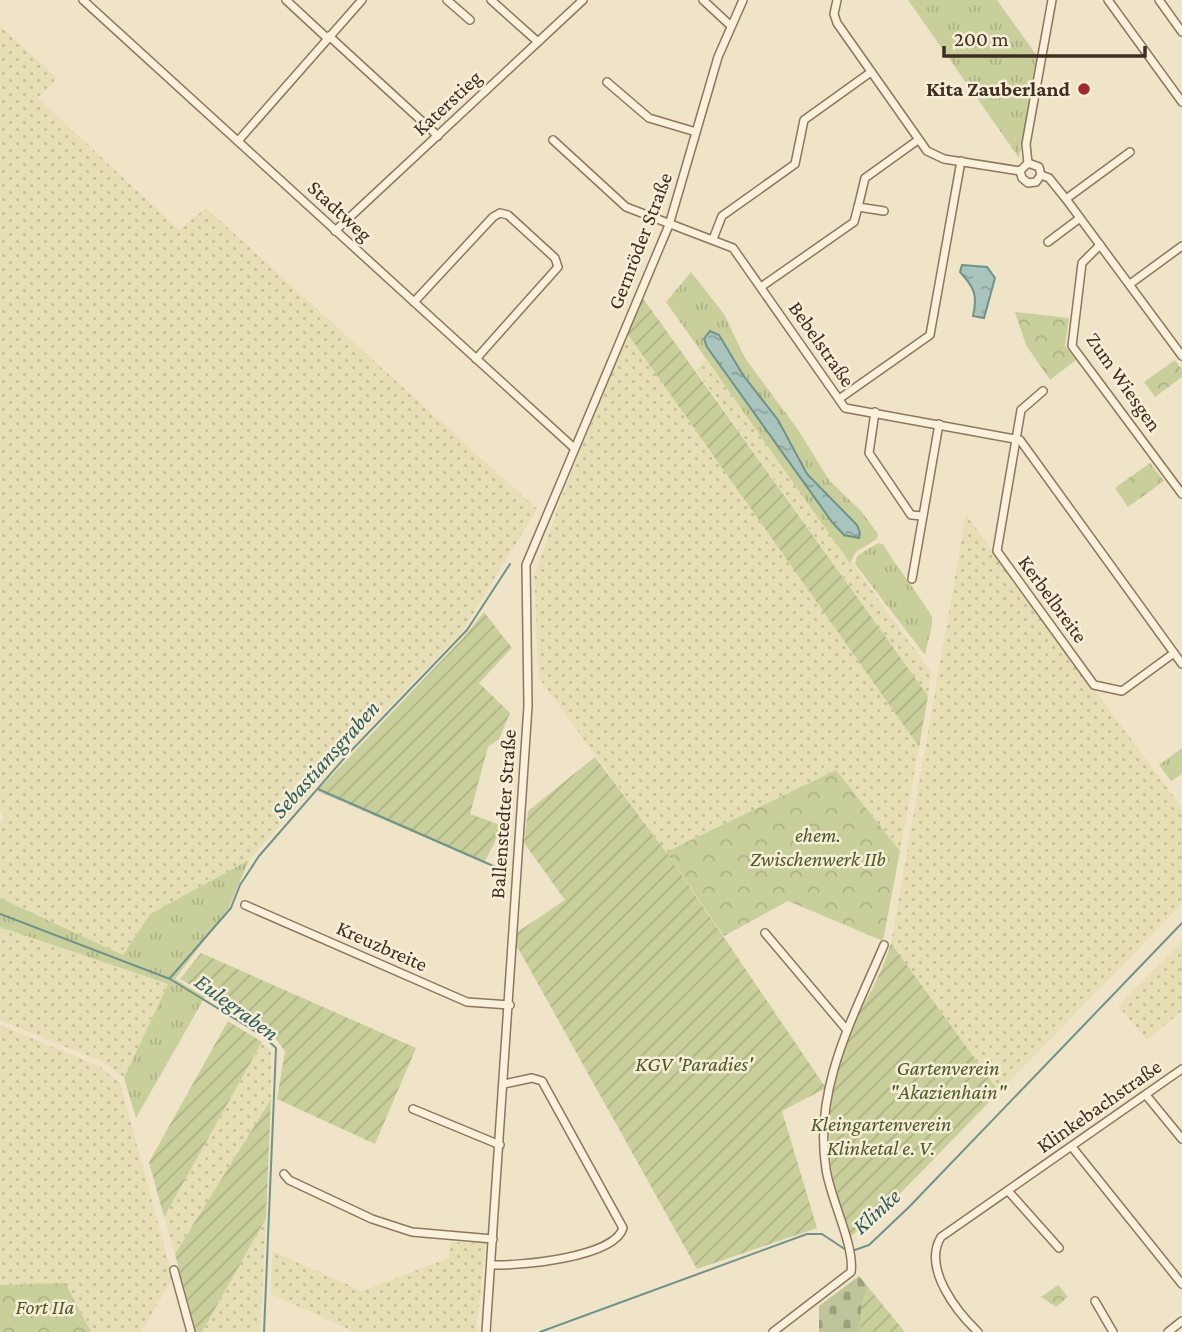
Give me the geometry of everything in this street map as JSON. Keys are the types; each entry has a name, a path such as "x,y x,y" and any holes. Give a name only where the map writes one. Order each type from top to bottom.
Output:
{"street":[{"name":"Stadtweg","path":"83,0 573,447"},
{"path":"286,0 438,136"},
{"path":"239,141 362,0"},
{"path":"447,0 470,20"},
{"path":"491,0 538,42"},
{"name":"Katerstieg","path":"335,231 583,0"},
{"path":"703,0 731,26"},
{"name":"Gernröder Straße","path":"556,490 669,225 718,57 743,0"},
{"path":"837,0 834,14 837,23 918,140 934,156 1020,171"},
{"path":"1020,171 1028,163 1027,144 1052,0"},
{"path":"1121,0 1111,3 1182,102"},
{"path":"1159,0 1182,32"},
{"path":"713,239 723,215 795,164 804,120 871,72"},
{"path":"607,82 649,118 696,132"},
{"name":"Bebelstraße","path":"553,140 626,206 735,250 845,408 1016,439"},
{"path":"761,287 854,222 865,178 918,140"},
{"path":"1066,199 1130,152"},
{"path":"839,399 930,335 961,162"},
{"path":"1028,163 1036,164 1041,175 1049,178 1066,199 1182,356"},
{"path":"1020,171 1021,177 1028,183 1036,182 1041,175"},
{"path":"858,207 884,211"},
{"path":"414,302 493,217 501,212 508,215 556,260 558,267 476,359"},
{"path":"1048,242 1080,218"},
{"name":"Zum Wiesgen","path":"1100,245 1083,263 1072,346 1182,494"},
{"path":"1130,284 1182,246"},
{"path":"1043,391 1021,410 1016,439 1182,664"},
{"path":"875,412 869,453 911,515 923,516"},
{"path":"912,579 939,424"},
{"name":"Kerbelbreite","path":"1016,439 997,551 1094,685 1119,691 1174,653"},
{"name":"Ballenstedter Straße","path":"486,1332 528,706 526,565 556,490"},
{"name":"Kreuzbreite","path":"245,905 467,1002 510,1005"},
{"path":"765,933 846,1029"},
{"path":"773,1332 848,1277 852,1270 850,1253 827,1175 824,1149 830,1081 846,1029 884,945"},
{"name":"Klinkebachstraße","path":"978,1332 948,1294 938,1267 936,1248 947,1233 1182,1069"},
{"path":"491,1265 536,1263 576,1255 616,1239 623,1228 542,1081 532,1078 504,1084"},
{"path":"1146,1095 1182,1139"},
{"path":"413,1109 500,1145"},
{"path":"1072,1147 1182,1284"},
{"path":"284,1174 289,1180 360,1213 411,1232 493,1239"},
{"path":"1009,1192 1059,1248"},
{"path":"174,1270 191,1332"},
{"path":"1095,1301 1113,1332"},
{"path":"1168,1332 1182,1321"}],"shaded area":[{"path":"0,26 57,78 38,98 179,230 206,208 537,509 462,632 345,752 249,860 150,914 123,955 0,898 0,823 5,816 0,811"},
{"path":"627,333 919,747 900,851 836,770 666,852 539,678 534,576 561,499"},
{"path":"706,360 931,672 928,696 696,370"},
{"path":"966,515 1182,808 1182,904 999,1092 891,943"},
{"path":"0,927 168,984 124,1078 105,1063 0,1020"},
{"path":"1182,941 1182,1011 1147,1040 1118,1006"},
{"path":"0,1025 99,1066 120,1083 173,1278 141,1332 91,1332 65,1283 0,1285"},
{"path":"262,1042 271,1052 271,1099 175,1254 164,1217"},
{"path":"266,1218 260,1332 202,1332"},
{"path":"451,1242 486,1243 476,1332 355,1332 271,1294 272,1251 362,1291 449,1258"}],"green space":[{"path":"908,0 997,0 1037,56 1019,158"},
{"path":"691,272 724,314 745,358 799,431 829,480 861,511 878,534 877,539 856,552 850,563 666,302"},
{"path":"642,297 928,696 919,747 627,333"},
{"path":"1015,312 1069,318 1065,346 1076,360 1050,380 1026,345"},
{"path":"1175,360 1182,370 1182,377 1155,397 1144,382"},
{"path":"1150,463 1164,481 1128,507 1115,488"},
{"path":"878,543 883,544 932,617 925,655 855,564 857,556"},
{"path":"484,612 512,648 479,683 510,713 499,739 488,747 470,814 503,826 484,863 317,791 464,637"},
{"path":"1182,748 1182,774 1171,781 1159,765"},
{"name":"KGV 'Paradies'","path":"595,757 666,852 826,1088 782,1111 817,1228 697,1269 518,948 515,949 516,933 565,900 524,843 528,811"},
{"name":"ehem. Zwischenwerk IIb","path":"836,770 900,851 883,941 788,901 724,936 666,852"},
{"path":"249,860 229,908 175,979 205,997 136,1118 124,1078 168,984 0,927 0,898 123,955 150,914"},
{"path":"891,943 999,1092 891,1203 849,1238 838,1202 830,1156 833,1082 841,1049 875,984"},
{"path":"201,953 416,1048 375,1144 277,1099 285,1051 269,1030 180,979"},
{"path":"228,1021 262,1042 164,1217 149,1162"},
{"path":"271,1099 266,1218 202,1332 196,1332 175,1254"},
{"path":"859,1276 868,1287 862,1303 860,1332 819,1332 819,1306"},
{"name":"Fort IIa","path":"65,1283 91,1332 0,1332 0,1285"},
{"path":"1058,1285 1068,1297 1056,1307 1041,1297"},
{"path":"868,1287 905,1332 860,1332 862,1303"}],"water":[{"path":"962,265 987,267 995,278 984,318 973,316 975,297 969,282 960,272"},
{"path":"710,331 719,335 743,375 778,420 807,474 857,525 859,538 844,535 832,522 707,347 704,339"}],"waterway":[{"name":"Sebastiansgraben","path":"170,978 231,908 240,885 259,856 347,755 467,630 510,564"},
{"path":"318,789 507,872"},
{"name":"Eulegraben","path":"0,914 170,979 263,1036 276,1048 264,1332"},
{"name":"Klinke","path":"852,1251 869,1245 909,1207 1182,923"},
{"name":"Klinke","path":"540,1332 807,1234 822,1234 846,1250"}],"place":[{"name":"Kita Zauberland","path":"1084,89"}],"park label":[{"name":"Gartenverein \"Akazienhain\"","path":"948,1080"},
{"name":"Kleingartenverein Klinketal e. V.","path":"881,1136"}]}
